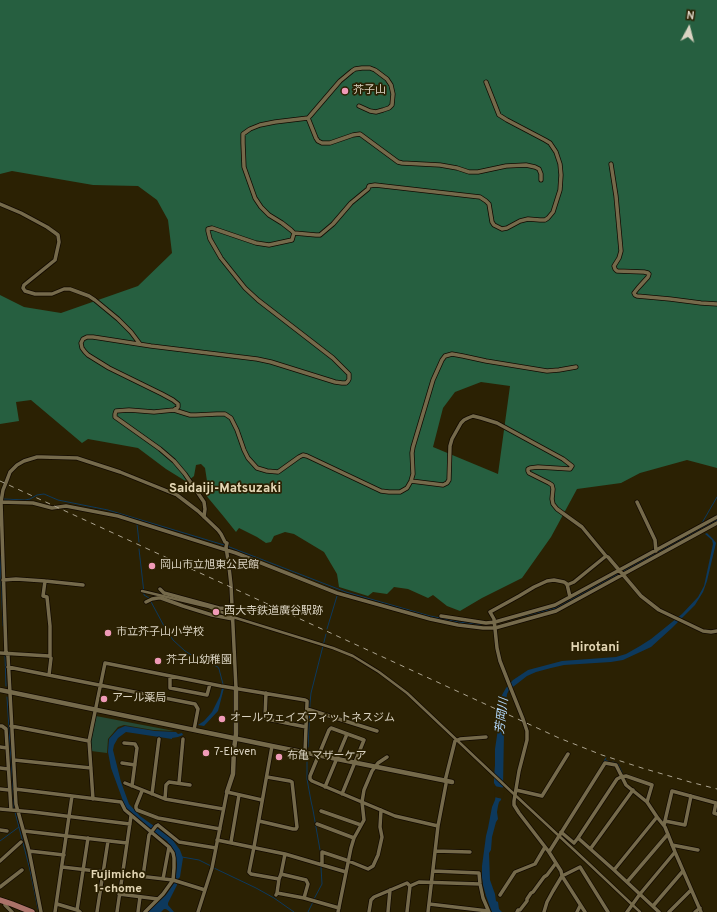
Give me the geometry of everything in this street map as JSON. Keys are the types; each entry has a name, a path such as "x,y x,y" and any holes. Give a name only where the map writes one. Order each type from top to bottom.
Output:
{"main road":[{"path":"2,901 32,912"}],"street":[{"path":"359,106 376,112 384,110 392,105 393,94 391,84 387,79 370,68 355,69 347,74 308,118 260,125 243,134 242,143 244,167 255,198 269,215 287,226 294,233 320,235 368,189 369,186 375,185 480,197 489,204 492,222 494,225 502,229 528,219 540,220 548,218 553,212 560,190 560,164 556,152 546,140 500,115 486,82"},
{"path":"308,118 316,138 322,143 330,143 360,134 398,162 440,165 469,172 478,172 506,166 526,165 539,169 541,180"},
{"path":"611,164 616,196 620,251 614,266 615,269 617,271 644,272 649,274 634,294 637,296 694,303 717,304"},
{"path":"0,204 47,226 58,235 59,242 55,260 24,285 25,292 35,294 52,294 64,289 70,289 89,296 96,300 118,319 140,344"},
{"path":"174,410 178,408 178,404 173,400 95,360 82,348 81,343 83,339 87,337 257,359 335,382 346,383 348,381 349,374 333,358 258,300 245,288 221,258 210,239 208,229 212,228 256,243 269,244 292,240 294,233"},
{"path":"204,517 204,502 185,474 174,461 160,449 115,417 116,412 120,410 154,412 174,410 190,415 225,414 231,418 248,458 257,468 267,472 278,472 303,455 315,459 381,491 400,492 407,488 411,481 413,474 413,447 435,375 445,356 452,354 546,370 559,370 576,367"},
{"path":"411,481 443,485 447,484 449,480 450,446 452,439 461,423 473,416 497,423 563,459 572,466 570,469 538,467 530,468 528,471 529,473 552,485 553,504 557,509 582,527 641,596 659,610 680,620 703,630 711,632 717,631"},
{"path":"14,810 16,804 16,790 8,656 4,653 1,498 10,472 24,461 37,457 78,458 120,472 177,495 204,517 221,534 226,543 231,578 236,688 233,774 223,808 212,867 198,912"},
{"path":"1,498 34,503 52,508 66,506 109,514 226,547 337,593 410,614 458,625 483,628 555,605 717,523"},
{"path":"637,502 655,540 657,553"},
{"path":"657,553 717,517"},
{"path":"567,585 574,582 606,556"},
{"path":"441,616 495,624 556,611 621,572"},
{"path":"3,580 16,579 83,585"},
{"path":"570,597 567,585 564,582 554,580 544,582 490,612 494,618 498,654 524,719 527,731 527,740 522,757 514,801 516,808 549,852 584,912"},
{"path":"45,581 44,596 47,597 50,626 51,658 49,675"},
{"path":"160,589 164,593 219,608 232,609"},
{"path":"143,591 209,607 233,618"},
{"path":"149,600 161,598 206,613 233,618 324,645 353,656 389,678 407,693 515,795 560,834 640,912"},
{"path":"4,653 50,657"},
{"path":"93,799 89,741 106,663 210,684 305,700 307,701 308,709 305,752"},
{"path":"8,667 195,704 198,709 194,730"},
{"path":"170,676 170,688 207,695 210,684"},
{"path":"0,690 355,762 445,782 452,782"},
{"path":"266,694 265,718 306,727"},
{"path":"308,709 377,731"},
{"path":"0,726 6,729 9,790 14,810 24,831 41,912"},
{"path":"12,726 89,741"},
{"path":"342,794 364,740 332,728 329,730 310,776 312,781 325,787 395,816 438,826"},
{"path":"325,787 347,734"},
{"path":"428,912 438,826 445,782 454,743 460,739 486,737"},
{"path":"152,794 159,739"},
{"path":"179,784 183,739"},
{"path":"124,743 135,744 137,748 132,786"},
{"path":"272,746 249,872 250,874 279,879"},
{"path":"0,747 7,748"},
{"path":"516,790 542,796 568,754"},
{"path":"285,854 276,894 313,900 338,910 351,848 354,838 364,820 362,802 364,790 372,771 381,760 387,757"},
{"path":"14,760 91,768"},
{"path":"122,763 135,765"},
{"path":"549,852 605,763 616,765 626,785 647,802 657,817 664,823 683,872 701,912"},
{"path":"0,768 8,769"},
{"path":"560,834 574,843 617,780 621,777 626,776 652,784 647,802"},
{"path":"259,820 293,829 296,829 297,827 292,782 267,777"},
{"path":"165,799 166,785 169,782 190,785"},
{"path":"125,784 165,799 223,808"},
{"path":"0,789 9,790"},
{"path":"16,790 121,802 124,810 168,847 174,858 175,880 145,912"},
{"path":"142,790 136,806 138,810 159,818 220,828"},
{"path":"591,848 633,790"},
{"path":"664,823 672,791 716,803 714,813 717,814"},
{"path":"227,792 262,800"},
{"path":"231,842 239,795"},
{"path":"55,912 72,796"},
{"path":"664,823 685,825 691,796"},
{"path":"0,809 130,824"},
{"path":"322,865 322,852 368,869 373,866 378,855 382,837 380,827 381,810"},
{"path":"321,811 361,825"},
{"path":"116,912 131,816"},
{"path":"614,870 657,817"},
{"path":"143,876 149,835 157,826 159,818"},
{"path":"317,824 354,838"},
{"path":"157,826 178,842 216,848"},
{"path":"0,830 7,831"},
{"path":"24,831 127,843"},
{"path":"627,882 668,834"},
{"path":"57,904 78,911 88,838"},
{"path":"578,838 591,848 659,912"},
{"path":"218,840 285,854 346,872"},
{"path":"97,912 108,841"},
{"path":"0,861 21,842"},
{"path":"672,845 698,850"},
{"path":"163,879 168,847"},
{"path":"500,895 515,872 535,864 545,847"},
{"path":"29,851 64,856"},
{"path":"435,852 470,852"},
{"path":"627,912 675,852"},
{"path":"517,912 556,863"},
{"path":"62,867 175,880 205,890"},
{"path":"544,912 547,902 562,876 580,867 608,912"},
{"path":"0,887 22,870"},
{"path":"429,904 488,912 483,898 479,873 433,871"},
{"path":"652,906 683,872"},
{"path":"281,874 306,880 308,884 304,898"},
{"path":"410,886 419,882 480,884"},
{"path":"369,912 371,900 374,897 408,883 410,886"},
{"path":"407,912 410,886"},
{"path":"388,912 390,890"},
{"path":"669,912 692,890"},
{"path":"119,894 158,898"},
{"path":"138,912 140,897"},
{"path":"2,901 12,912"},
{"path":"577,912 580,906"},
{"path":"695,912 700,908"}],"green space":[{"path":"0,0 717,0 717,468 687,460 640,473 621,483 577,489 551,537 522,578 460,611 447,606 433,595 428,598 408,589 394,587 387,594 373,592 368,596 339,587 337,574 324,552 294,534 285,532 274,536 271,542 266,543 239,528 236,532 200,488 207,481 205,468 201,464 196,465 194,476 187,482 166,469 138,448 88,439 82,443 31,400 16,402 19,421 0,424 0,295 24,307 61,313 138,286 172,253 168,220 157,200 138,186 93,185 12,171 0,174","holes":["481,382 510,386 498,474 433,447 443,408 455,392"]},
{"path":"96,716 174,731 153,730 124,725 118,727 108,739 107,753 91,751 91,741"}],"water":[{"name":"芳岡川","path":"707,533 716,543 703,592 695,605 651,647 623,660 564,665 536,672 527,676 509,690 507,694 504,716 503,787 497,812 498,819 489,853 490,880 499,909 502,912 492,912 483,885 482,866 486,836 497,788 494,783 495,749 502,695 513,680 528,670 562,661 616,657 626,654 651,639 682,614 698,597 704,586 713,544 712,540 705,534"},
{"path":"222,688 224,688 218,711 204,726 198,725 212,712 220,696"},
{"path":"125,726 155,731 176,732 178,734 182,733 183,735 172,739 126,732 118,738 113,750 121,782 129,804 140,816 172,839 180,850 183,858 180,877 178,879 176,879 177,864 175,853 172,848 167,841 126,809 111,768 108,752 109,739 118,729"},
{"path":"175,882 177,885 168,903 174,912 164,909 161,912 148,912 166,895"}],"pier":[{"path":"494,786 505,788 503,799 494,797"}],"waterway":[{"path":"3,499 25,500 44,494 58,500 108,510 224,545"},
{"path":"702,523 717,497"},
{"path":"496,623 556,608 717,520"},
{"path":"137,524 139,542"},
{"path":"227,546 346,592 430,616 458,622 486,625 493,624"},
{"path":"139,549 144,595 149,598 173,640 193,656 218,667 223,684"},
{"path":"0,555 3,626"},
{"path":"327,629 337,596"},
{"path":"308,747 311,693 326,634"},
{"path":"5,655 6,686"},
{"path":"7,697 14,808 30,870 38,909"},
{"path":"600,768 606,758"},
{"path":"307,759 307,779 320,850"},
{"path":"605,760 610,762"},
{"path":"613,762 618,764 622,772"},
{"path":"0,841 19,827"},
{"path":"182,857 199,860 211,866"},
{"path":"314,899 322,884 321,867"},
{"path":"214,868 256,888 294,912"},
{"path":"308,912 313,902"}],"railway":[{"path":"0,481 559,738 602,755 642,768 717,789"}],"place":[{"name":"芥子山","path":"345,91"},
{"name":"岡山市立旭東公民館","path":"152,566"},
{"name":"西大寺鉄道廣谷駅跡","path":"216,612"},
{"name":"市立芥子山小学校","path":"108,633"},
{"name":"芥子山幼稚園","path":"158,661"},
{"name":"アール薬局","path":"104,699"},
{"name":"オールウェイズフィットネスジム","path":"222,719"},
{"name":"7-Eleven","path":"206,753"},
{"name":"布亀 マザーケア","path":"279,757"}],"district":[{"name":"Saidaiji-Matsuzaki","path":"225,489"},
{"name":"Hirotani","path":"595,648"},
{"name":"Fujimicho 1-chome","path":"118,883"}]}
